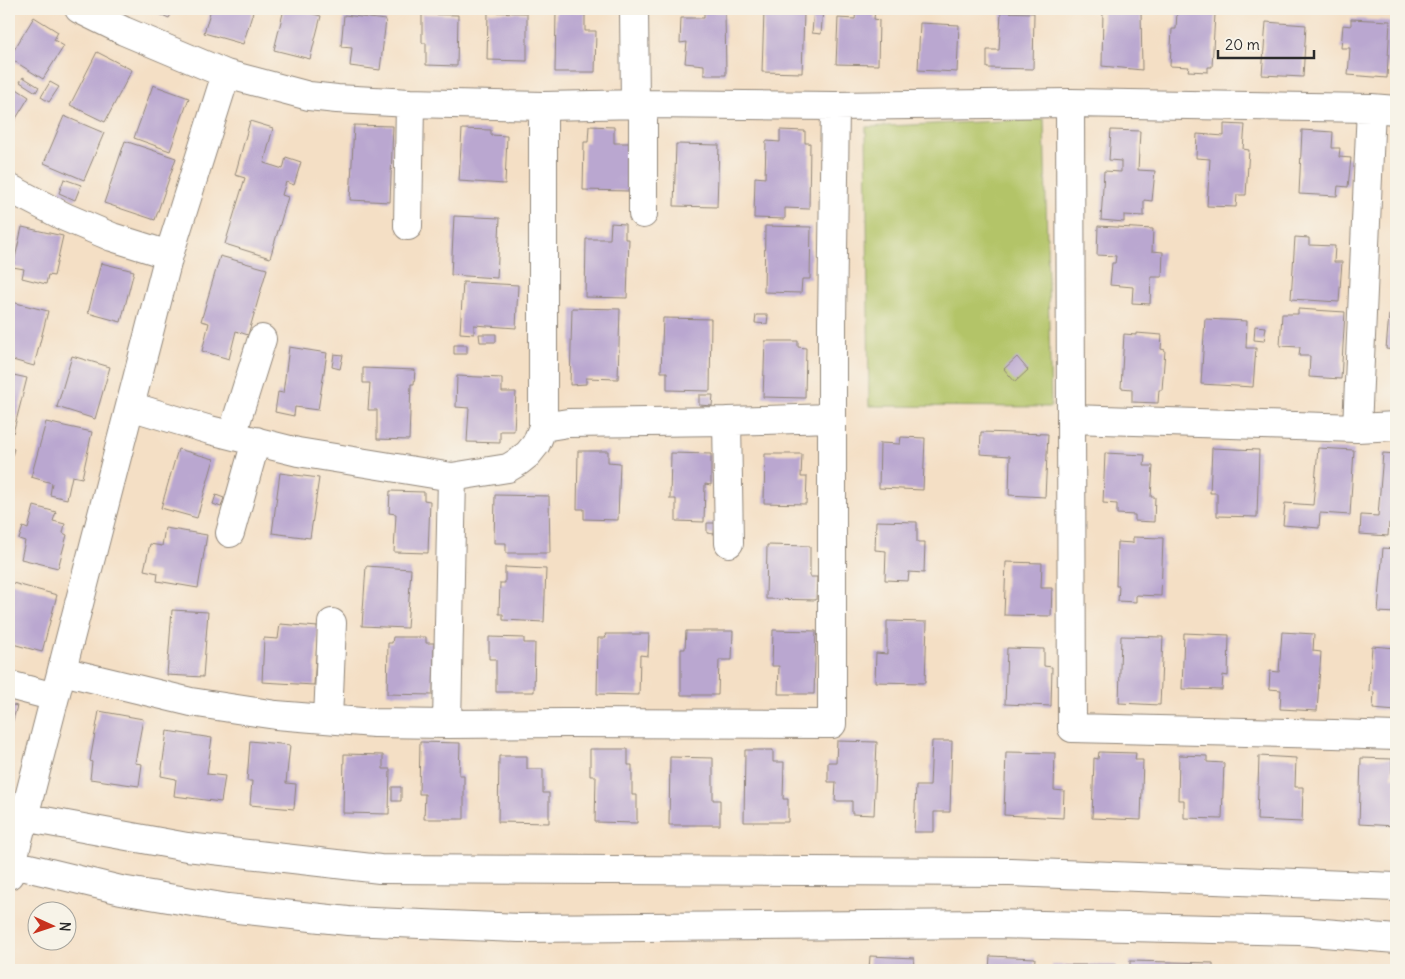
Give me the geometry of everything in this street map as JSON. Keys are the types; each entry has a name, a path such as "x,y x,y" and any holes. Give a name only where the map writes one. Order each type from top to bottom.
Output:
{"street":[{"path":"79,9 124,31 226,74 309,96 346,100 410,104 542,106 639,104 835,106 1070,103 1384,109 1357,428"},
{"path":"634,9 643,214"},
{"path":"226,74 169,255 55,698 16,815 10,867 120,890 228,908 348,922 519,928 994,924 1300,932 1396,939"},
{"path":"1070,103 1072,728 1396,736"},
{"path":"408,226 410,104"},
{"path":"130,406 298,452 452,477 508,468 518,462 536,444 543,427 542,106"},
{"path":"62,671 191,702 276,715 374,723 832,724 832,323 835,106"},
{"path":"9,188 65,217 112,237 169,255"},
{"path":"230,533 244,438 262,339"},
{"path":"543,427 568,423 832,418"},
{"path":"1071,419 1357,428 1396,426"},
{"path":"727,421 729,543"},
{"path":"447,724 452,477"},
{"path":"328,719 332,623"},
{"path":"9,685 55,698"},
{"path":"16,815 187,847 380,869 1010,872 1396,887"}],"green space":[{"path":"1044,119 1051,407 869,406 866,127"}],"building":[{"path":"148,9 174,9 169,18"},
{"path":"211,9 254,9 243,44 204,33"},
{"path":"284,9 294,9 321,16 310,59 274,50"},
{"path":"814,9 823,9 821,34 812,33"},
{"path":"856,9 875,10 874,19 879,20 878,65 836,64 838,18 855,19"},
{"path":"1103,9 1141,9 1142,70 1102,66"},
{"path":"556,11 585,12 585,31 596,31 595,72 555,72"},
{"path":"764,11 804,13 802,73 762,72"},
{"path":"488,12 527,13 527,61 487,60"},
{"path":"704,12 725,12 726,75 704,75 704,65 685,63 687,42 680,43 681,18 704,18"},
{"path":"1001,12 1034,13 1033,69 987,68 987,50 999,50"},
{"path":"1177,12 1215,14 1212,67 1208,67 1208,72 1188,71 1189,67 1170,66 1172,29 1176,29"},
{"path":"422,14 458,15 457,66 426,65 426,43 422,43"},
{"path":"344,15 386,20 380,70 350,66 352,48 341,47"},
{"path":"34,17 58,32 54,40 64,46 43,79 9,58"},
{"path":"1351,19 1390,21 1387,78 1348,75 1350,48 1341,48 1343,25 1351,26"},
{"path":"1266,22 1306,25 1303,77 1262,75"},
{"path":"920,23 959,25 957,72 918,70"},
{"path":"97,52 132,70 105,122 70,105"},
{"path":"23,77 39,87 36,92 20,82"},
{"path":"50,82 59,87 49,102 41,97"},
{"path":"9,84 29,97 9,130"},
{"path":"153,85 189,98 170,151 134,138"},
{"path":"64,116 104,133 84,180 44,163"},
{"path":"250,121 273,128 264,163 283,169 286,157 301,162 294,185 286,182 282,195 288,197 270,258 225,244 245,178 235,175"},
{"path":"1224,124 1245,125 1243,149 1249,150 1246,195 1237,195 1236,207 1207,206 1210,159 1196,158 1197,134 1224,136"},
{"path":"354,125 393,126 390,202 350,200"},
{"path":"589,126 614,127 614,143 630,143 629,191 583,190 584,142 588,142"},
{"path":"462,129 491,130 491,135 507,136 505,184 459,181"},
{"path":"780,130 805,131 805,143 810,143 809,209 785,208 785,219 754,218 755,177 765,178 766,141 780,142"},
{"path":"1111,130 1140,131 1138,170 1155,171 1152,201 1144,200 1144,216 1124,215 1124,222 1101,220 1104,171 1121,172 1121,161 1109,160"},
{"path":"1302,130 1333,132 1332,148 1340,148 1339,157 1351,158 1348,187 1338,186 1337,196 1299,194"},
{"path":"125,141 176,158 155,220 104,203"},
{"path":"676,144 719,145 717,207 674,206"},
{"path":"64,179 81,185 75,200 59,193"},
{"path":"454,216 500,218 497,278 451,275"},
{"path":"611,223 625,224 625,239 629,239 627,298 585,297 586,239 610,239"},
{"path":"765,226 811,227 810,279 802,279 801,293 764,292"},
{"path":"1098,226 1153,229 1152,251 1163,252 1162,277 1151,277 1150,304 1132,303 1133,287 1110,285 1112,263 1115,263 1116,256 1097,255"},
{"path":"22,227 63,236 54,276 48,275 46,284 22,278 24,269 13,267"},
{"path":"1295,237 1309,238 1309,245 1335,246 1334,262 1342,262 1339,302 1291,299"},
{"path":"220,256 267,269 248,335 236,331 229,359 202,351 209,323 201,321"},
{"path":"101,263 134,271 121,322 88,313"},
{"path":"463,282 518,285 516,328 474,325 474,334 460,333"},
{"path":"12,302 48,311 34,366 9,359 9,313"},
{"path":"572,308 620,309 618,379 586,378 586,384 570,385"},
{"path":"1298,309 1345,312 1341,379 1309,377 1310,356 1299,356 1300,347 1280,346 1282,314 1298,314"},
{"path":"756,315 768,315 767,324 755,323"},
{"path":"1389,315 1396,315 1396,350 1386,349"},
{"path":"663,318 711,319 710,391 667,390 667,372 661,372"},
{"path":"1205,319 1247,321 1246,348 1256,348 1253,387 1201,384"},
{"path":"1255,326 1266,327 1264,341 1254,340"},
{"path":"1136,333 1162,335 1161,349 1165,350 1162,390 1159,390 1158,403 1132,402 1132,389 1121,388 1124,334 1136,335"},
{"path":"479,334 496,334 496,342 480,342"},
{"path":"765,341 798,341 798,347 806,348 805,398 763,397"},
{"path":"454,345 467,345 467,354 454,354"},
{"path":"289,347 327,353 318,410 295,407 294,416 275,412 278,392 283,393"},
{"path":"334,354 343,355 340,369 332,367"},
{"path":"72,356 110,367 95,419 57,407"},
{"path":"1017,357 1028,370 1015,382 1004,369"},
{"path":"363,368 415,370 414,384 411,384 409,440 377,439 377,410 368,410 370,383 363,383"},
{"path":"9,374 27,378 13,433 9,431"},
{"path":"457,376 502,378 502,392 516,392 514,431 500,431 500,443 467,442 469,408 456,407"},
{"path":"699,395 713,395 712,406 699,405"},
{"path":"46,422 92,432 82,478 72,476 67,499 50,495 52,483 31,477"},
{"path":"981,432 1048,434 1045,497 1009,495 1010,456 980,454"},
{"path":"901,437 925,438 923,490 879,488 880,443 900,444"},
{"path":"9,447 14,449 9,466"},
{"path":"1212,448 1259,450 1257,517 1217,516 1217,493 1210,493"},
{"path":"1318,448 1354,450 1350,515 1320,513 1319,528 1283,525 1285,503 1313,505"},
{"path":"178,449 214,459 197,518 161,508"},
{"path":"578,451 608,451 608,462 620,463 618,520 584,519 584,509 577,509"},
{"path":"671,453 711,454 711,485 705,484 704,522 676,521 676,499 670,499"},
{"path":"1105,453 1145,455 1144,466 1153,466 1151,497 1155,497 1154,522 1135,521 1135,515 1117,514 1117,504 1103,503"},
{"path":"1383,453 1396,454 1396,524 1389,523 1388,536 1360,534 1361,515 1378,516"},
{"path":"765,454 802,454 801,477 807,477 806,504 764,503"},
{"path":"280,473 319,478 310,538 272,533"},
{"path":"390,491 424,492 424,500 430,501 428,553 394,552 396,514 389,513"},
{"path":"216,495 224,498 221,507 213,504"},
{"path":"495,495 549,496 550,553 506,553 506,543 494,543"},
{"path":"34,506 56,512 53,521 65,524 63,533 67,535 58,568 21,559 25,541 19,539 23,527 28,529"},
{"path":"876,521 917,522 917,542 925,542 924,573 909,572 908,581 885,580 886,551 875,550"},
{"path":"707,523 715,523 714,534 707,533"},
{"path":"165,528 207,535 198,588 157,581 158,573 144,570 150,544 162,546"},
{"path":"1133,537 1163,538 1161,596 1136,595 1136,602 1118,601 1119,586 1116,586 1117,542 1133,543"},
{"path":"767,545 810,546 810,577 817,577 816,600 766,599"},
{"path":"1383,548 1396,549 1396,613 1378,612"},
{"path":"1006,562 1042,563 1041,588 1052,588 1051,616 1004,615"},
{"path":"366,566 411,569 407,628 362,626"},
{"path":"505,567 546,569 544,622 503,620 503,614 499,614 500,583 505,583"},
{"path":"9,582 57,595 42,652 9,643"},
{"path":"172,610 208,612 203,677 167,675"},
{"path":"887,621 927,622 925,683 875,682 876,653 887,654"},
{"path":"280,624 318,627 314,685 262,682 264,638 278,639"},
{"path":"773,630 816,631 814,694 778,694 779,666 772,666"},
{"path":"686,631 733,631 732,660 719,660 718,695 681,695 681,649 685,649"},
{"path":"1282,632 1314,634 1313,651 1321,652 1317,711 1280,709 1281,690 1269,689 1270,671 1279,672"},
{"path":"1184,633 1229,635 1228,676 1223,675 1222,690 1182,689"},
{"path":"605,634 649,634 648,656 640,655 639,695 597,694 598,638 606,638"},
{"path":"1121,636 1163,637 1160,705 1119,703"},
{"path":"393,637 426,637 426,643 434,643 433,695 387,694 388,643 392,643"},
{"path":"489,637 524,638 524,643 535,643 534,692 496,692 496,659 489,659"},
{"path":"1372,646 1396,648 1396,711 1373,709 1374,692 1369,691"},
{"path":"1007,648 1044,649 1044,666 1052,667 1051,706 1005,704"},
{"path":"9,704 17,706 9,734"},
{"path":"99,711 143,719 135,763 142,764 139,786 90,779 92,762 90,761"},
{"path":"167,731 212,738 207,774 225,776 221,802 174,796 176,779 161,776"},
{"path":"250,741 290,745 286,783 296,784 294,809 250,805 252,781 247,781"},
{"path":"837,741 877,742 874,815 852,814 852,801 835,801 836,782 828,782 828,762 836,762"},
{"path":"932,741 952,741 950,812 934,812 934,832 914,832 916,786 930,786"},
{"path":"420,742 460,743 459,775 464,775 464,819 424,819 425,794 419,794"},
{"path":"590,749 628,749 628,765 632,765 632,795 637,795 637,823 595,822 596,776 590,776"},
{"path":"745,750 773,750 773,762 784,762 783,799 788,799 788,822 744,822"},
{"path":"1006,752 1055,753 1054,790 1064,791 1063,818 1004,815"},
{"path":"1099,752 1136,753 1135,760 1143,760 1141,820 1092,818 1094,758 1098,759"},
{"path":"344,754 383,755 383,769 390,769 389,814 343,813"},
{"path":"1179,755 1207,756 1207,762 1224,763 1222,819 1184,818 1184,800 1178,800"},
{"path":"499,756 527,756 527,769 543,769 543,793 549,793 549,823 498,822"},
{"path":"1259,756 1296,758 1295,787 1303,787 1302,822 1257,820"},
{"path":"670,757 713,758 713,800 720,800 720,825 669,825"},
{"path":"1361,758 1392,759 1392,777 1396,777 1396,826 1359,824"},
{"path":"392,787 401,787 401,801 392,801"},
{"path":"870,956 914,958 913,970 869,970"},
{"path":"990,956 1035,958 1034,970 989,970"},
{"path":"1130,961 1213,963 1213,970 1130,970"},
{"path":"1052,965 1116,965 1116,970 1052,970"}]}
